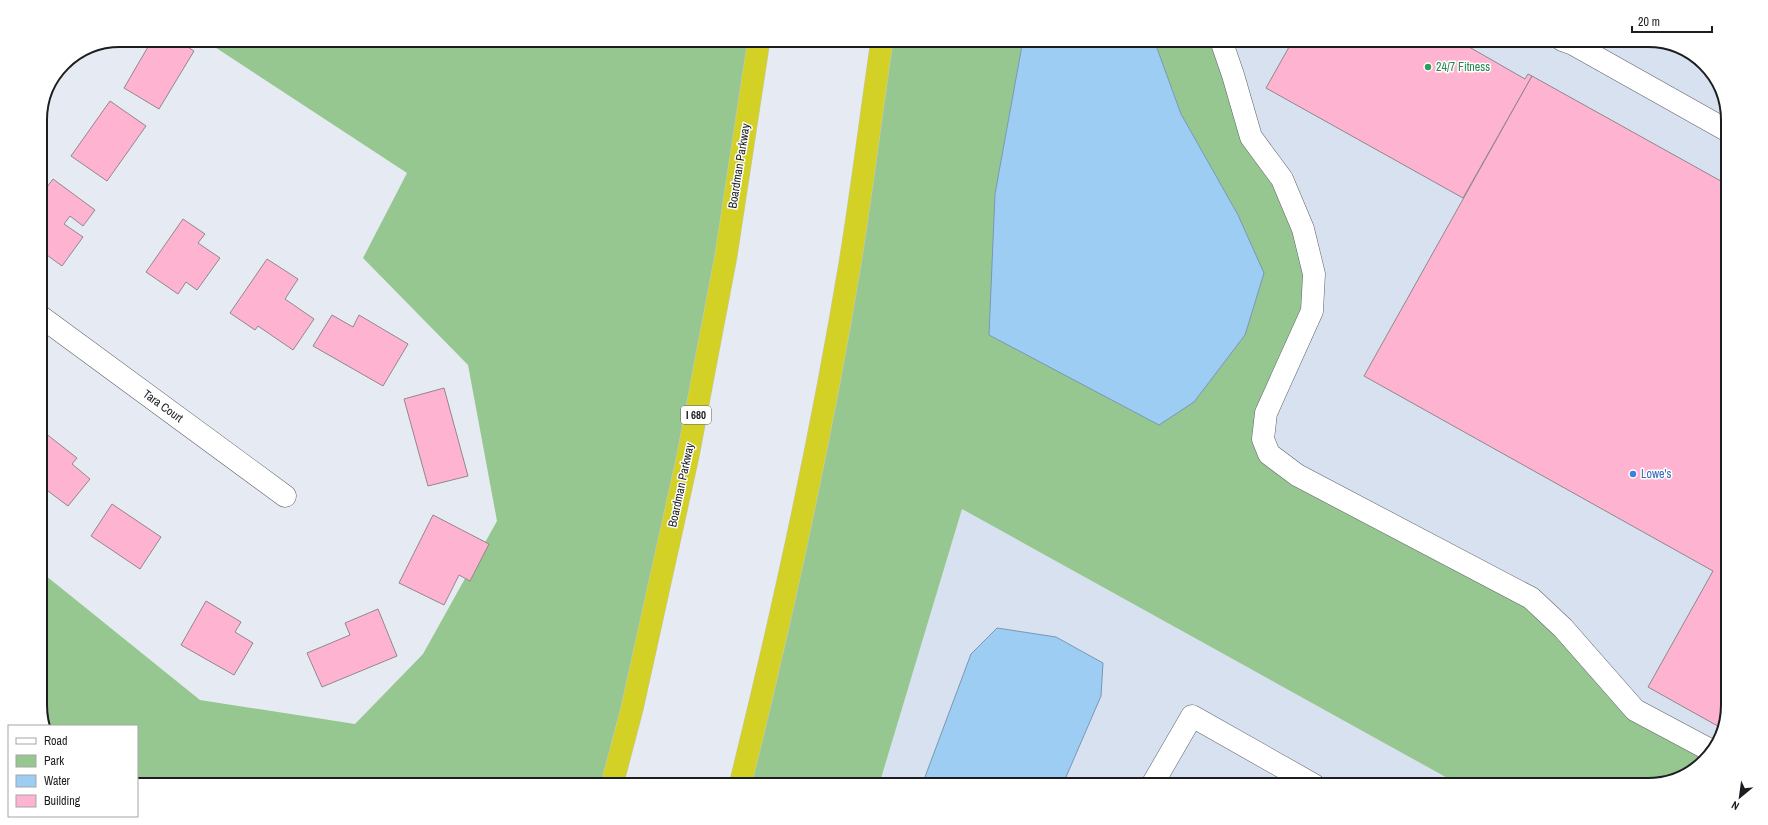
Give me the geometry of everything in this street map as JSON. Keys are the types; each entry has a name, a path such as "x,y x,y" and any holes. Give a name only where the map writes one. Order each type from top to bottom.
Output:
{"highway":[{"name":"Boardman Parkway","path":"614,778 632,709 688,456 726,256 758,47"},
{"path":"742,778 770,665 825,401 850,262 881,47"}],"street":[{"path":"1223,47 1251,137 1282,179 1303,229 1314,274 1312,312 1266,413 1263,438 1269,454 1297,475 1531,598 1563,628 1635,710 1707,748"},
{"path":"1581,47 1721,127"},
{"name":"Tara Court","path":"47,321 285,496"},
{"path":"1156,778 1192,716 1302,778"}],"shaded area":[{"path":"1223,47 1648,47 1667,49 1689,59 1709,79 1720,106 1721,115 1721,710 1717,728 1707,748 1269,454 1251,137"},
{"path":"962,509 1447,778 881,778"}],"green space":[{"path":"215,47 758,47 726,256 614,778 138,778 138,725 50,725 47,710 47,577 200,700 355,724 423,654 497,521 468,365 363,258 407,173"},
{"path":"881,47 1022,47 995,194 1238,215 1181,114 1157,47 1224,47 1314,274 1266,413 1269,454 1531,598 1635,710 1707,748 1700,757 1689,766 1667,776 1648,778 1447,778 962,509 881,778 742,778 770,665"}],"water":[{"path":"1022,47 1157,47 1181,114 1238,215 1264,273 1245,335 1194,402 1159,425 989,335 995,194"},
{"path":"997,628 1056,637 1103,663 1101,696 1066,778 925,778 971,654"}],"building":[{"path":"148,47 188,47 194,51 159,109 124,88"},
{"path":"1289,47 1469,47 1525,79 1528,74 1532,76 1463,198 1266,88"},
{"name":"Lowe's","path":"1532,76 1721,181 1721,710 1718,726 1648,687 1713,571 1364,376"},
{"path":"110,101 146,126 107,181 71,156"},
{"path":"53,179 95,210 83,226 70,216 64,224 83,237 62,266 47,255 47,187"},
{"path":"183,219 205,234 198,243 220,258 197,290 186,282 178,294 146,272"},
{"path":"267,259 298,279 285,299 314,319 293,350 258,326 255,330 230,313"},
{"path":"332,315 353,327 359,315 408,344 383,386 313,346"},
{"path":"444,388 468,476 428,486 404,399"},
{"path":"47,434 77,458 72,464 90,479 68,506 47,490"},
{"path":"112,504 161,537 140,569 91,536"},
{"path":"433,515 489,544 470,581 459,575 444,605 399,583"},
{"path":"206,601 241,622 235,632 253,643 234,675 181,645"},
{"path":"378,609 397,656 322,687 307,653 350,635 345,623"}],"place":[{"name":"24/7 Fitness","path":"1428,67"},
{"name":"Lowe's","path":"1633,474"}]}
